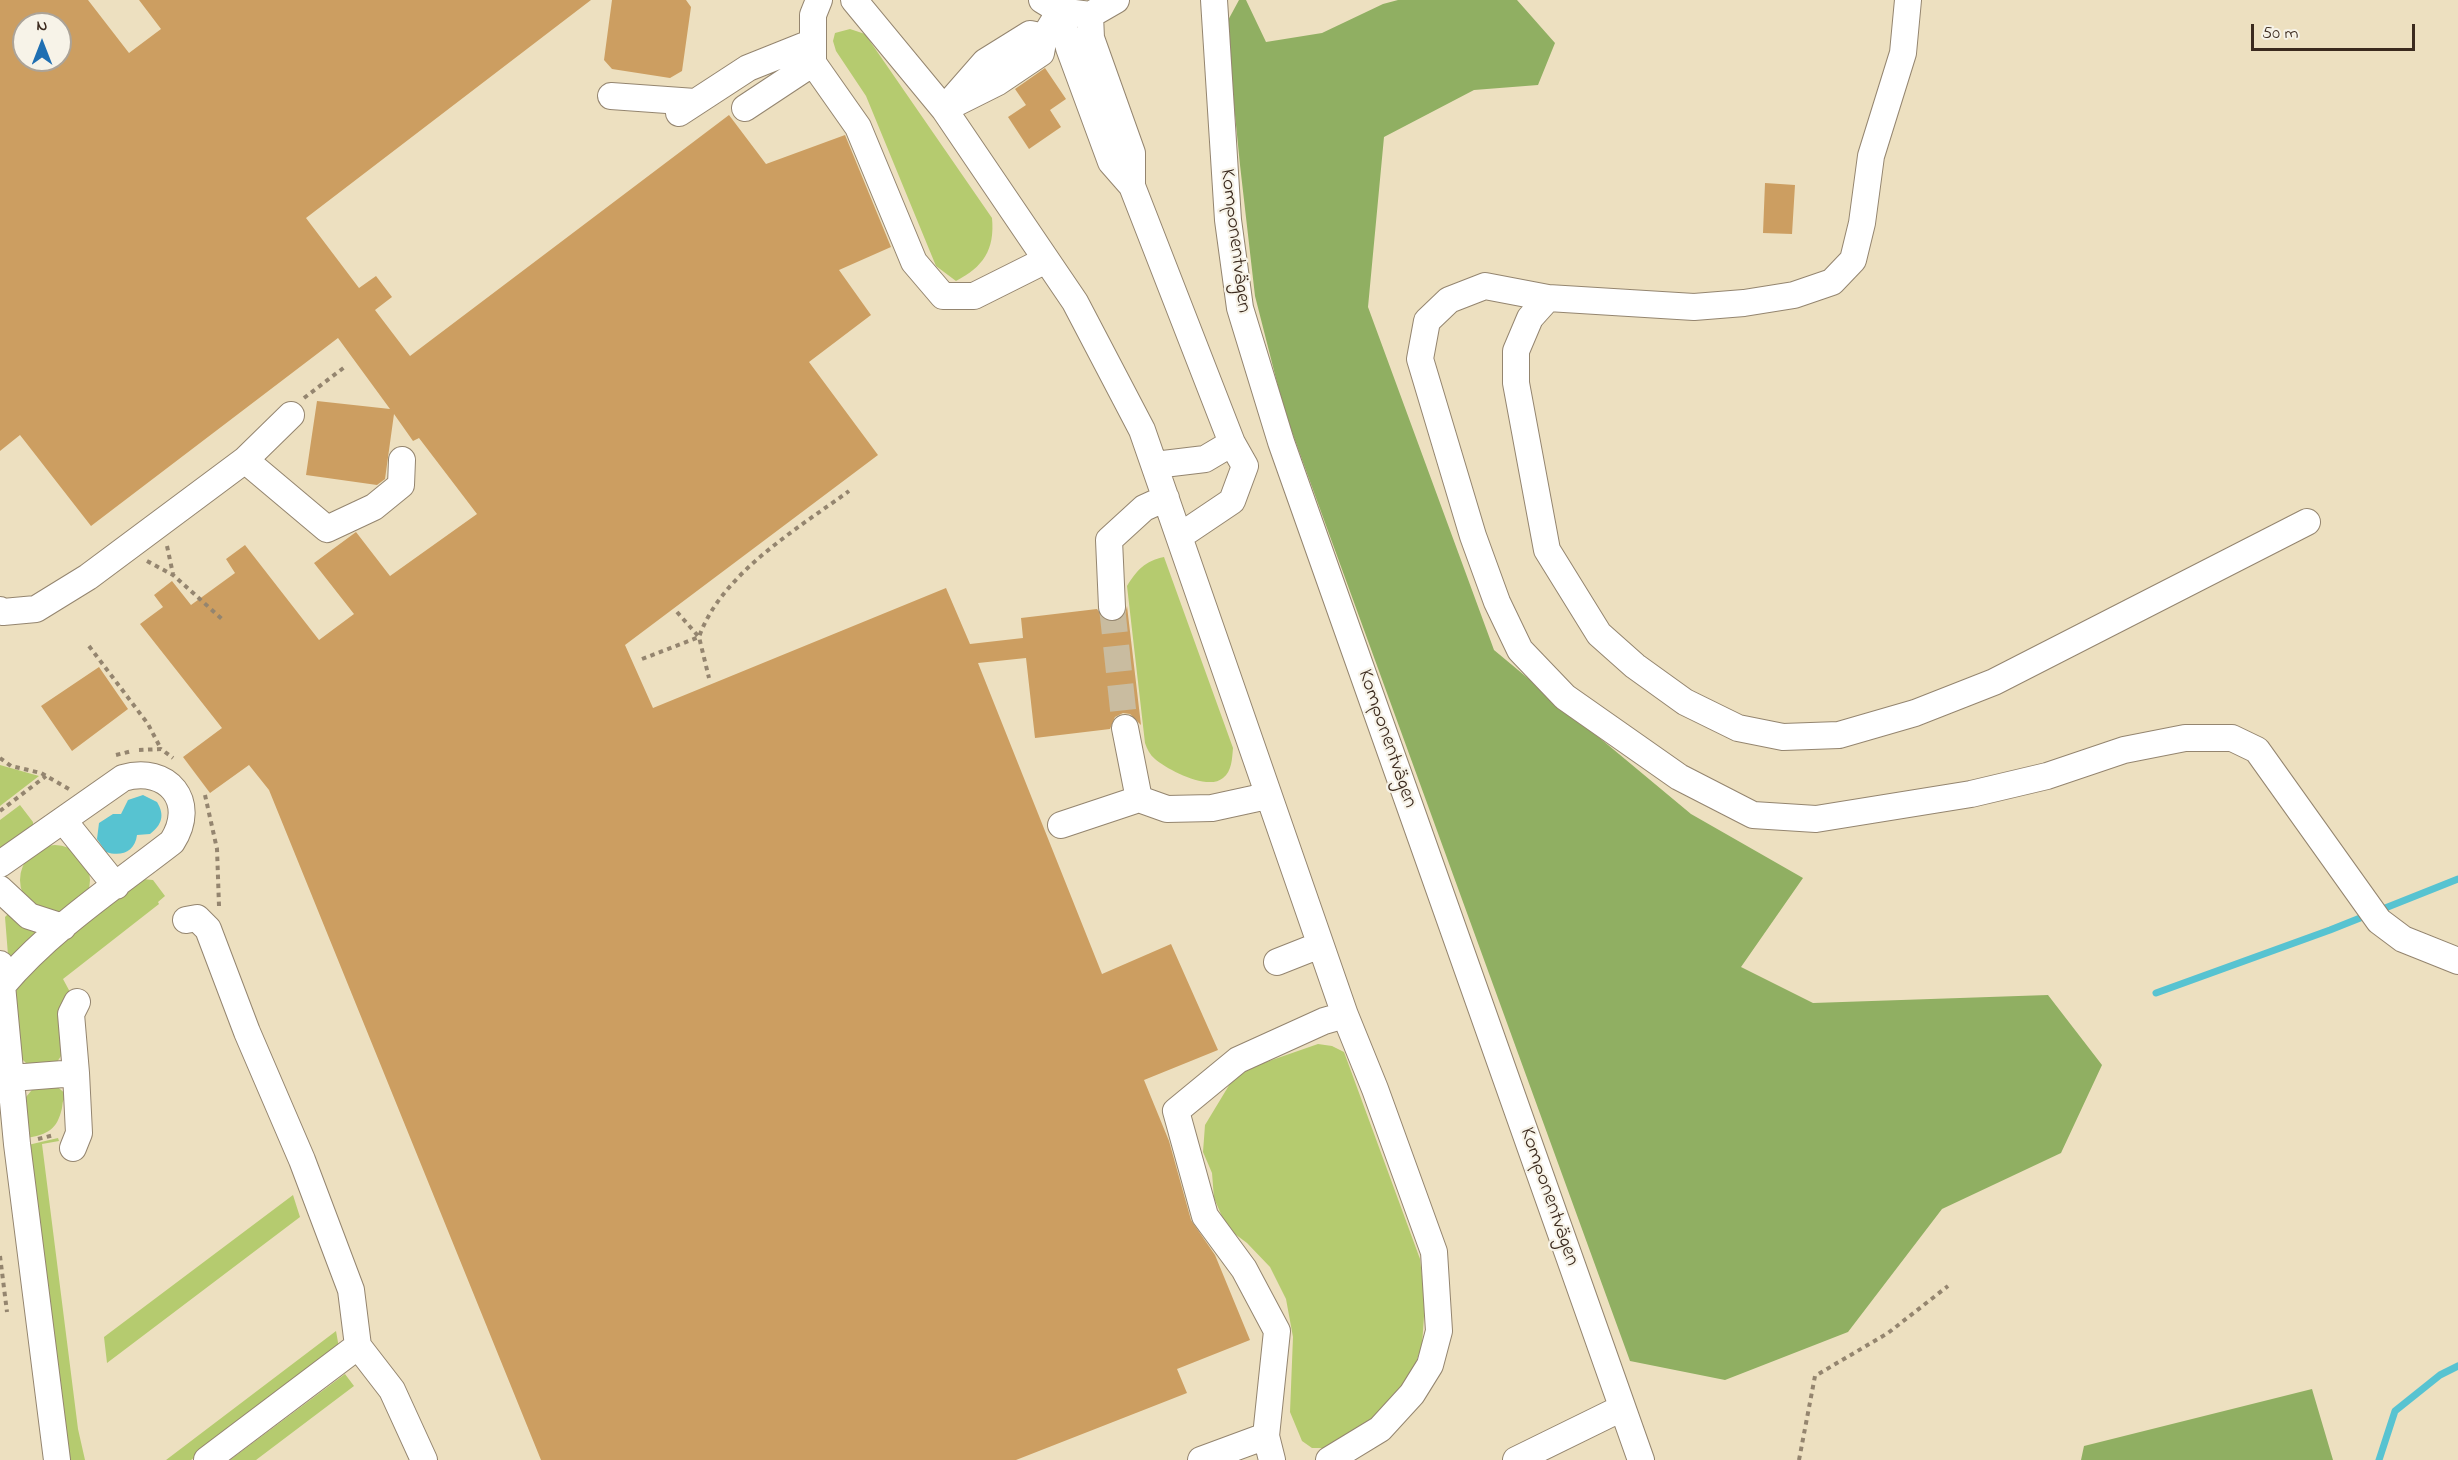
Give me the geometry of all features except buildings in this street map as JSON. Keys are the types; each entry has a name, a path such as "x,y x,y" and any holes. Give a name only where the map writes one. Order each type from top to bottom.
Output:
{"street":[{"path":"819,0 813,15 813,52 858,127 915,262 943,296 974,296 1046,260"},
{"path":"854,0 944,110 1046,260 1084,320 1142,430 1267,796 1345,1015 1375,1089 1434,1252 1439,1331 1430,1365 1412,1394 1380,1429 1329,1460"},
{"path":"1051,6 1090,15 1116,0"},
{"name":"Komponentvägen","path":"1214,0 1228,220 1240,308 1281,442 1641,1460"},
{"path":"1908,0 1903,53 1871,156 1862,223 1853,260 1832,282 1794,295 1744,303 1694,307 1548,298 1485,286 1449,300 1427,321 1420,358 1473,536 1497,602 1520,651 1564,697 1679,777 1753,815 1806,819 1826,818 1971,794 2048,776 2124,750 2185,738 2232,738 2257,750 2379,921 2403,939 2458,962"},
{"path":"944,110 985,62 1030,34 1044,37 1051,6"},
{"path":"1051,6 1111,162 1132,186 1232,443 1245,466 1232,501 1180,536"},
{"path":"1090,15 1091,38 1132,153 1132,186"},
{"path":"745,108 813,52"},
{"path":"611,96 687,108 748,68 813,52"},
{"path":"1548,298 1530,318 1516,351 1516,383 1547,549 1599,634 1635,666 1685,702 1738,728 1783,737 1839,735 1915,713 1994,682 2307,522"},
{"path":"0,610 36,609 88,577 245,460 291,415"},
{"path":"1155,465 1205,459 1232,443"},
{"path":"245,460 327,529 374,507 401,485 402,460"},
{"path":"1112,607 1108,540 1144,508 1166,498"},
{"path":"1125,728 1138,799"},
{"path":"0,864 123,778 138,774 168,782 179,796 183,813 180,830 172,842 63,927 21,963 1,975 12,1078 16,1144 57,1460"},
{"path":"1061,825 1138,799 1167,809 1212,808 1267,796"},
{"path":"63,820 116,886"},
{"path":"0,889 29,916 63,927"},
{"path":"186,920 196,918 208,929 247,1032 302,1160 351,1290 358,1346 392,1390 424,1460"},
{"path":"1277,962 1320,945"},
{"path":"73,1148 79,1133 71,1014 77,1002"},
{"path":"1201,1460 1269,1448 1277,1331 1244,1269 1205,1216 1176,1111 1238,1060 1324,1021 1345,1015"},
{"path":"12,1078 76,1073"},
{"path":"207,1460 358,1346"},
{"path":"1516,1460 1622,1408"}],"path":[{"path":"291,415 301,400 346,366"},
{"path":"699,637 706,616 754,562 849,491"},
{"path":"173,575 222,619"},
{"path":"677,612 699,637 709,678"},
{"path":"642,659 699,637"},
{"path":"89,646 148,724 161,748"},
{"path":"0,758 11,766 46,776 68,789"},
{"path":"0,811 46,776"},
{"path":"0,1256 7,1311"},
{"path":"1798,1460 1815,1376 1888,1333 1948,1286"}],"green space":[{"path":"1239,0 1246,0 1266,42 1322,33 1383,4 1398,0 1517,0 1555,43 1538,85 1474,90 1384,137 1368,307 1494,650 1691,814 1803,878 1741,967 1813,1003 2048,995 2102,1065 2061,1153 1942,1209 1848,1332 1725,1380 1630,1361 1284,410 1255,296 1240,165 1226,24"},
{"path":"850,29 865,34 992,218 991,239 985,256 973,270 956,281 936,266 866,96 836,51 833,41 835,33"},
{"path":"1164,557 1233,748 1228,772 1216,781 1198,781 1161,764 1149,752 1145,743 1127,586 1142,567"},
{"path":"0,765 39,776 0,806"},
{"path":"20,805 33,822 33,828 10,847 0,847 0,820"},
{"path":"55,845 68,848 80,855 87,867 90,880 87,893 80,905 68,912 55,915 42,912 30,905 23,893 20,880 23,867 30,855 42,848"},
{"path":"142,879 153,880 165,896 158,902 159,904 63,979 70,992 61,1056 57,1062 29,1066 20,1057 14,999 19,981 30,966"},
{"path":"9,913 39,935 12,957 8,955 5,917"},
{"path":"1318,1044 1332,1046 1344,1052 1420,1259 1425,1302 1422,1345 1411,1377 1393,1401 1355,1434 1329,1448 1312,1448 1302,1441 1290,1412 1293,1337 1286,1299 1270,1267 1247,1243 1227,1228 1214,1198 1212,1173 1203,1152 1205,1125 1231,1082 1249,1068"},
{"path":"53,1083 68,1096 63,1101 60,1115 51,1130 27,1138 26,1097 36,1085"},
{"path":"58,1138 59,1141 42,1144 78,1429 85,1460 69,1460 28,1145"},
{"path":"293,1195 300,1217 107,1363 104,1337"},
{"path":"336,1331 339,1348 191,1460 166,1460"},
{"path":"345,1374 354,1386 256,1460 230,1460"},
{"path":"2312,1389 2333,1460 2081,1460 2084,1446"}],"water":[{"path":"143,795 157,802 161,811 161,819 157,827 150,834 137,835 133,846 126,852 117,854 106,852 97,839 99,823 113,814 121,814 128,800"}],"waterway":[{"path":"2156,993 2330,930 2458,879"},
{"path":"2379,1460 2395,1411 2440,1375 2458,1366"}],"tunnel":[{"path":"1112,607 1125,728"}]}
